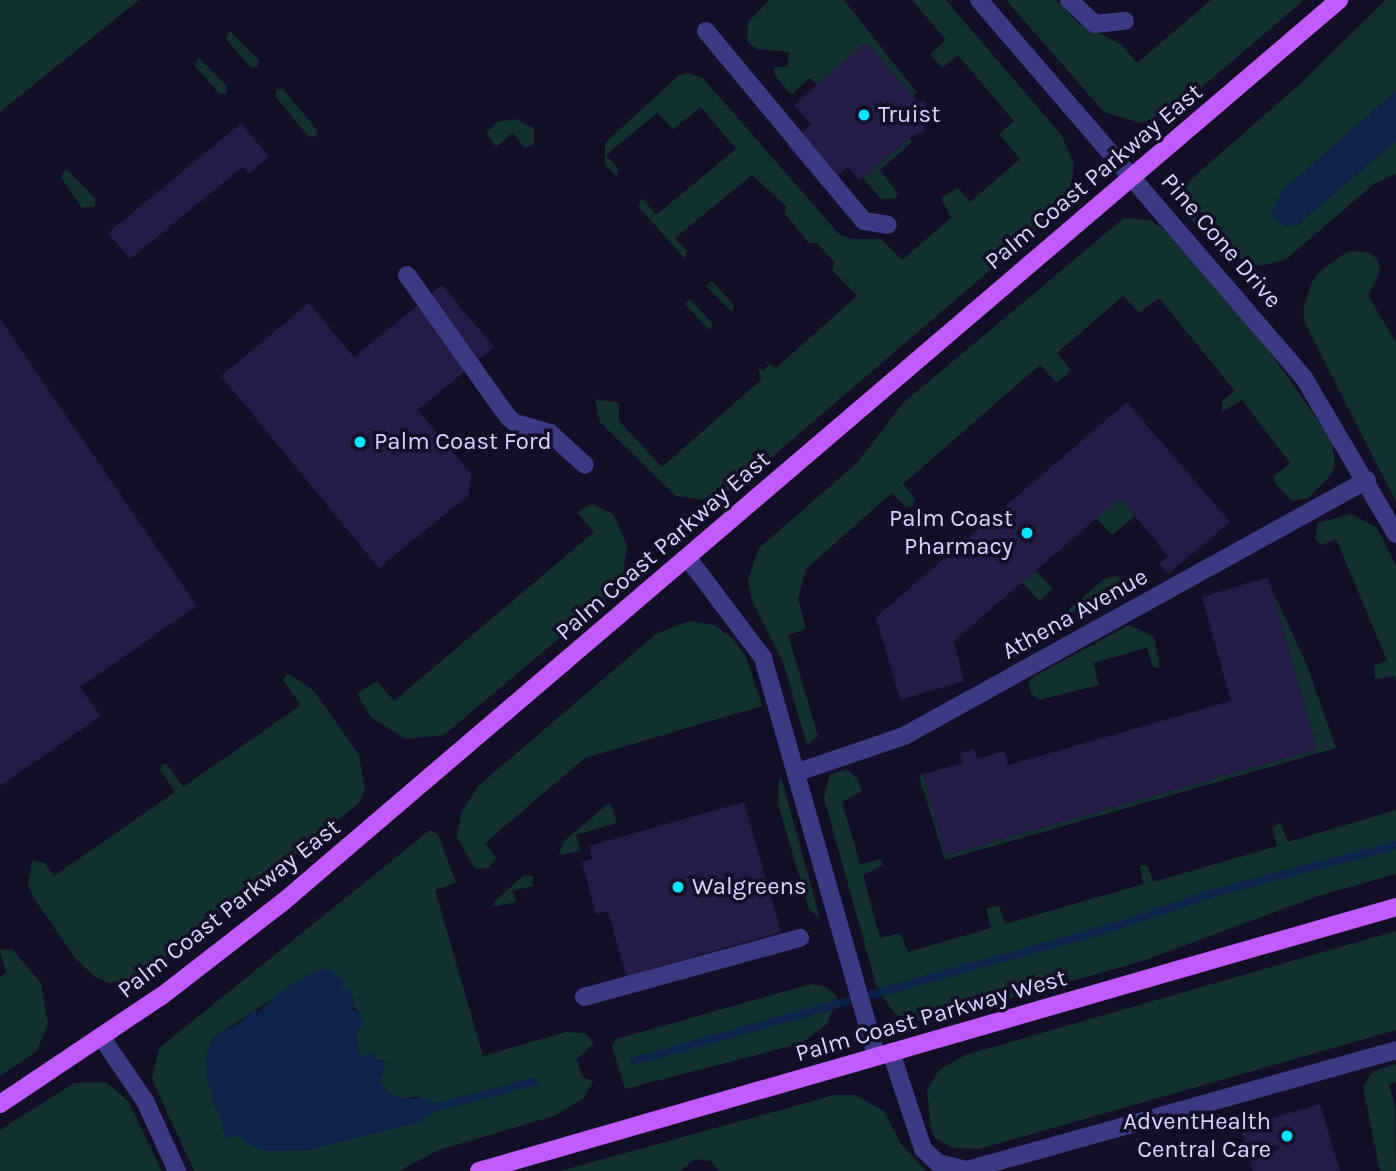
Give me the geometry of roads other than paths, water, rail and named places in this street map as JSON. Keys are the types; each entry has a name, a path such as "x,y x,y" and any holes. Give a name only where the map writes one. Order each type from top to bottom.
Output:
{"main road":[{"name":"Palm Coast Parkway East","path":"0,1104 102,1038 284,902 1339,0"},
{"name":"Palm Coast Parkway West","path":"479,1171 1396,907"}],"street":[{"name":"Pine Cone Drive","path":"979,0 1304,378 1367,480 1396,534"},
{"path":"1069,0 1095,24 1125,21"},
{"path":"706,32 864,221 888,225"},
{"path":"407,275 514,423 550,433 585,465"},
{"name":"Athena Avenue","path":"798,772 904,736 1367,480"},
{"path":"687,557 763,658 798,772 863,1010 923,1149 938,1163 967,1170 1396,1049"},
{"path":"584,997 800,938"},
{"path":"102,1038 145,1101 177,1171"}],"water":[{"path":"1396,91 1396,141 1297,225 1286,227 1274,220 1271,213 1282,191"},
{"path":"330,969 345,982 340,989 349,989 354,1001 352,1010 359,1012 364,1024 356,1032 359,1057 372,1052 378,1061 386,1061 380,1081 386,1092 403,1099 427,1098 441,1109 418,1122 306,1150 265,1151 246,1143 239,1135 226,1138 207,1079 206,1056 214,1037 241,1022 251,1010 258,1012 285,988 317,970"}],"waterway":[{"path":"634,1061 1104,930 1217,892 1396,845"},
{"path":"437,1107 534,1082"}],"place":[{"name":"Truist","path":"864,115"},
{"name":"Palm Coast Ford","path":"360,442"},
{"name":"Palm Coast Pharmacy","path":"1027,533"},
{"name":"Walgreens","path":"678,887"},
{"name":"AdventHealth Central Care","path":"1287,1136"}]}
